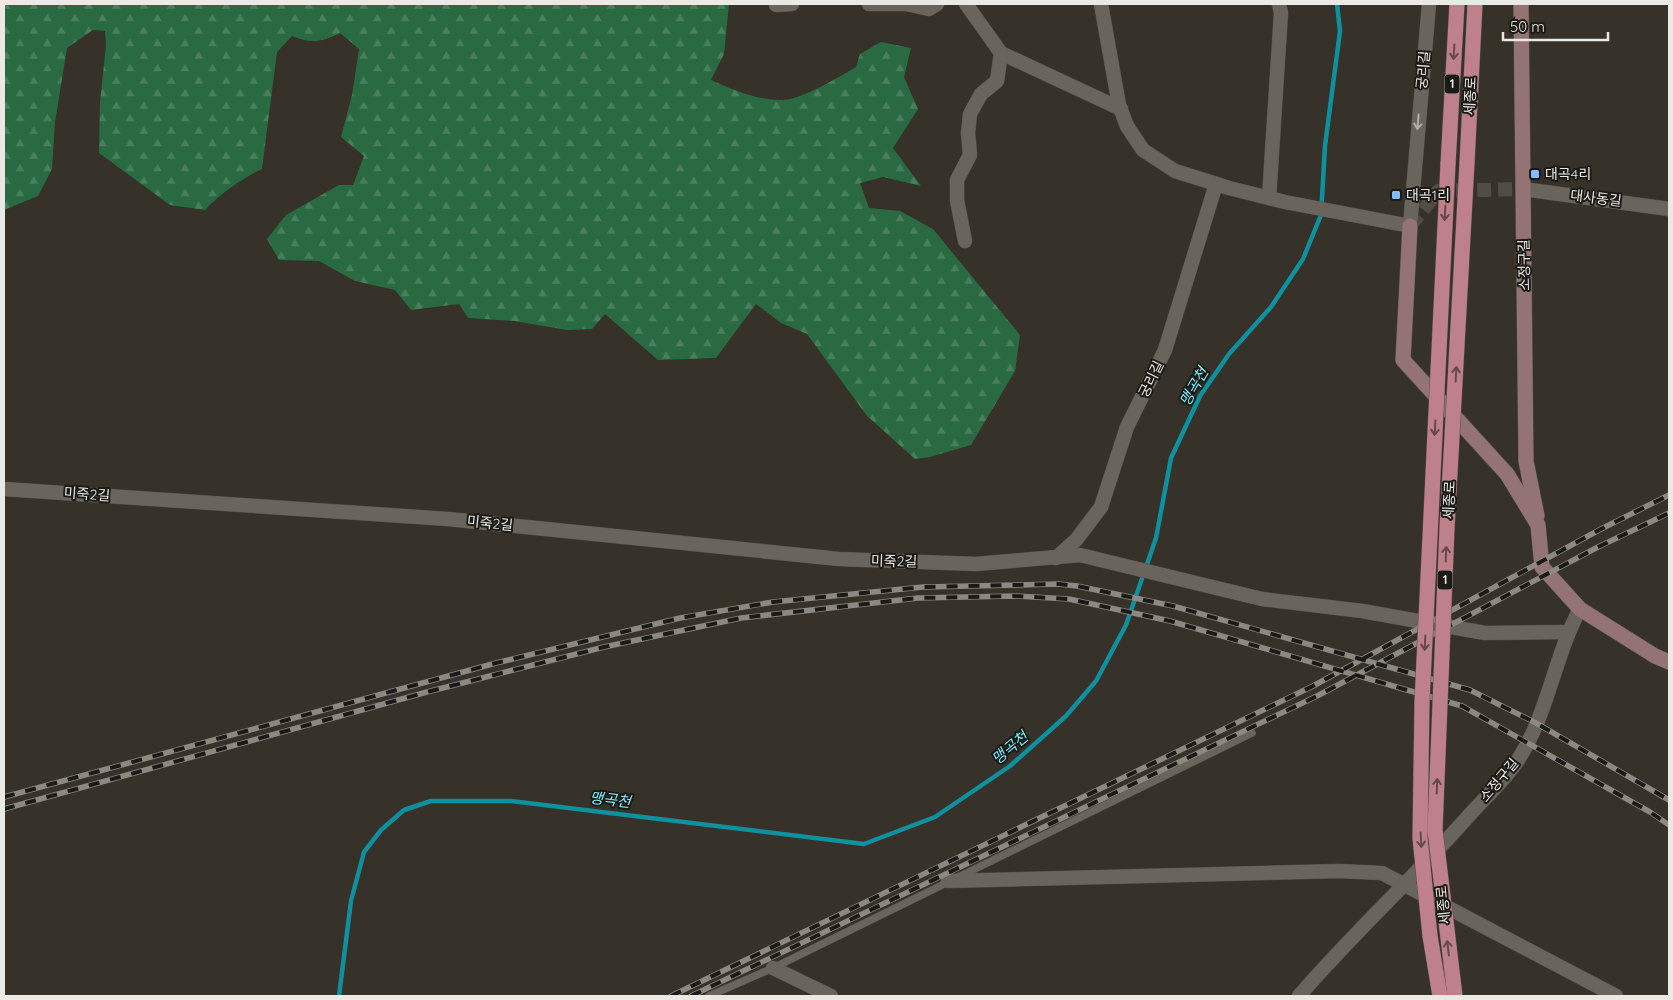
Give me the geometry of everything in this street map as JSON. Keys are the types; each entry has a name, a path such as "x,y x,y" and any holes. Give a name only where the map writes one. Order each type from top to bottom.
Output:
{"main road":[{"name":"세종로","path":"1440,996 1430,936 1420,838 1422,702 1457,4"},
{"name":"세종로","path":"1455,996 1435,830 1447,528 1475,4"}],"street":[{"path":"776,5 792,4"},
{"path":"869,4 906,4 929,9 937,4"},
{"path":"966,4 1001,53 1121,109"},
{"path":"1101,4 1121,109 1127,126 1143,150 1175,171 1216,184 1284,202 1410,226 1403,360 1507,474 1538,525"},
{"path":"1269,198 1281,13 1279,4"},
{"name":"궁리길","path":"1410,226 1429,4"},
{"name":"소정구길","path":"1299,996 1333,956 1458,828 1518,760 1548,697 1568,632 1580,609 1542,567 1538,525 1526,460 1521,4"},
{"path":"965,241 957,200 957,180 970,155 970,114 981,94 997,81 1001,53"},
{"name":"궁리길","path":"1056,558 1076,540 1101,507 1127,427 1165,350 1216,184"},
{"name":"대사동길","path":"1523,189 1669,208"},
{"name":"미죽2길","path":"4,489 448,519 839,559 976,564 1080,555 1179,577 1262,599 1362,611 1484,632 1568,632"},
{"path":"1580,609 1662,655 1669,662"},
{"path":"948,881 1339,871 1382,873 1616,996"},
{"path":"773,968 831,996"}],"lane":[{"path":"708,996 773,968 1252,733"}],"green space":[{"path":"4,4 729,4 724,54 711,80 745,94 773,100 790,99 830,82 856,67 860,54 881,42 911,48 904,77 918,109 893,148 921,186 883,177 860,183 869,208 900,211 933,229 1020,335 1015,371 971,445 930,457 915,459 867,416 807,334 781,323 756,304 716,358 658,360 605,314 592,329 567,330 514,321 468,318 459,304 411,310 395,290 355,281 319,261 279,260 267,239 286,215 339,185 353,185 364,156 341,137 352,95 359,49 340,33 316,41 292,36 277,52 262,169 232,187 205,210 170,205 99,153 100,102 106,45 105,31 93,30 67,48 55,122 52,169 38,196 4,210"}],"waterway":[{"name":"맹곡천","path":"339,996 351,901 364,852 381,830 404,810 431,801 511,801 864,844 935,817 1010,766 1066,716 1096,681 1126,625 1156,538 1171,458 1200,396 1229,354 1271,307 1303,259 1321,215 1325,146 1340,31 1337,4"}],"tunnel":[{"path":"1410,226 1438,191 1523,189"}],"railway":[{"path":"671,996 1313,686 1601,529 1669,495"},
{"path":"691,996 1319,695 1598,547 1669,513"},
{"path":"4,797 496,663 680,618 773,602 923,587 1059,584 1173,606 1470,690 1536,723 1669,800"},
{"path":"4,809 427,692 604,647 741,618 918,598 1014,596 1069,599 1170,621 1462,706 1650,812 1669,825"}],"place":[{"name":"대곡4리","path":"1535,174"},
{"name":"대곡1리","path":"1396,195"}]}
